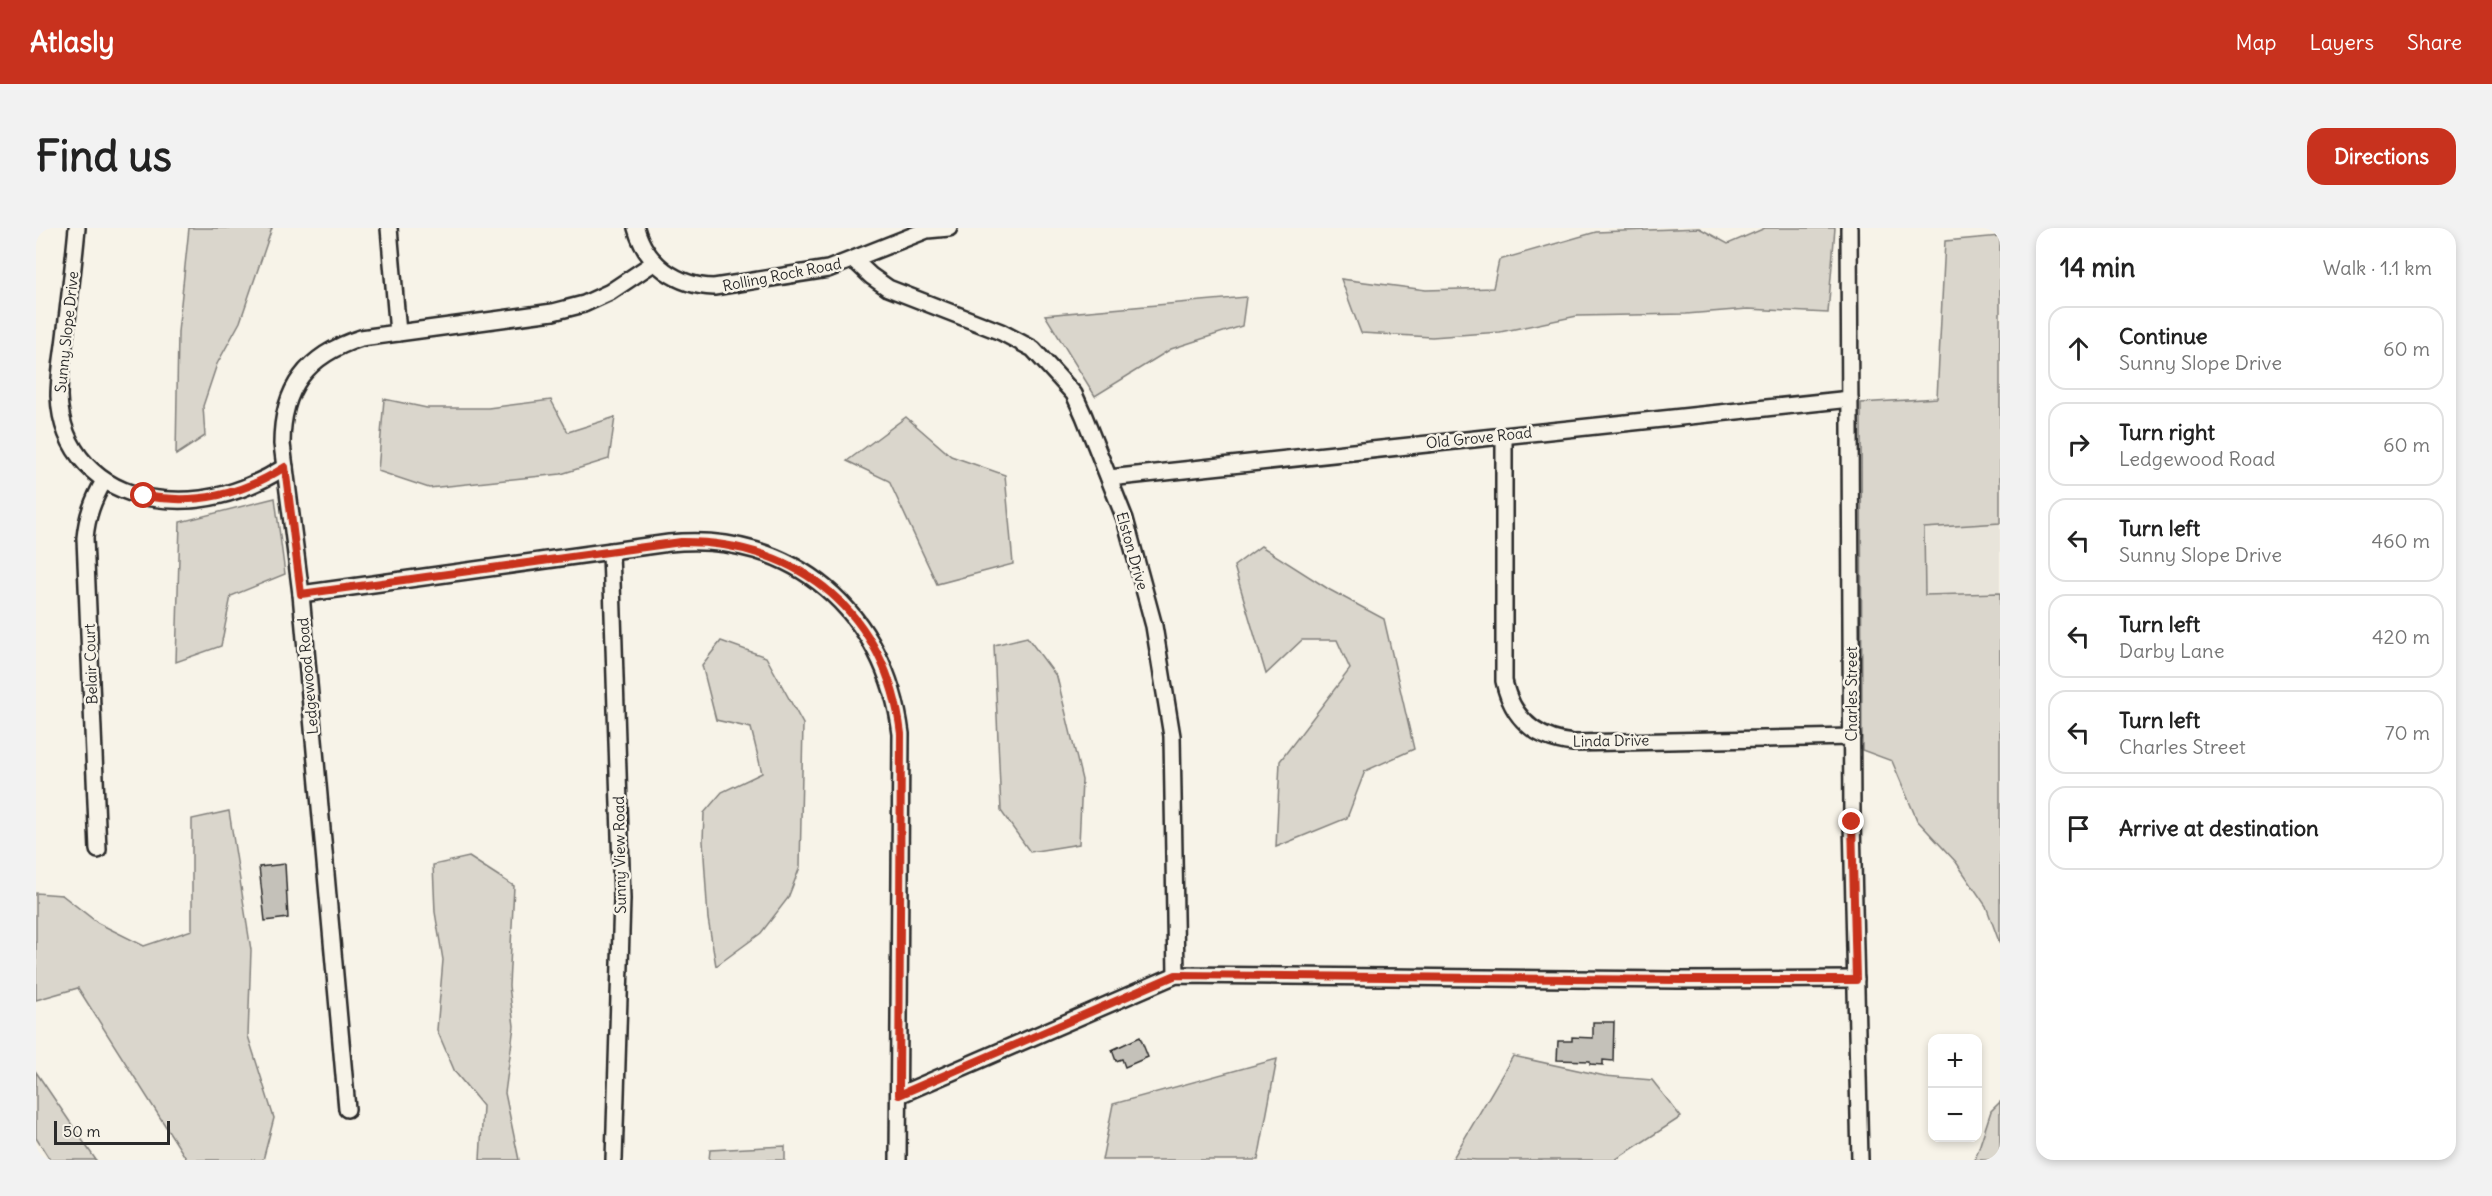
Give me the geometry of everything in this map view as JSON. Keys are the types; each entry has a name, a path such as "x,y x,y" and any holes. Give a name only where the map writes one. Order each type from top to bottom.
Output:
{"street":[{"name":"Sunny Slope Drive","path":"77,228 59,394 60,410 66,432 76,452 90,470 104,481 126,492 162,500 199,500 244,489 285,467"},
{"path":"388,228 398,333"},
{"name":"Rolling Rock Road","path":"636,228 645,250 671,277 697,286 714,287 828,269 927,230 949,228"},
{"name":"Charles Street","path":"1849,228 1852,737 1860,1160"},
{"name":"Elston Drive","path":"854,260 888,288 1001,332 1033,349 1074,394 1125,519 1154,626 1172,736 1176,975"},
{"name":"Ledgewood Road","path":"347,1109 301,594 285,467 282,424 286,404 307,368 323,355 341,345 361,338 553,312 584,304 610,292 655,262"},
{"name":"Old Grove Road","path":"1109,478 1850,399"},
{"name":"Linda Drive","path":"1504,436 1504,681 1513,708 1532,730 1559,741 1573,743 1852,737"},
{"name":"Belair Court","path":"98,850 85,538 87,518 93,500 104,481"},
{"path":"301,594 669,543 703,541 735,545 766,554 805,573 831,592 854,616 878,651 894,692 901,734 898,1160"},
{"name":"Sunny View Road","path":"611,551 622,899 614,1160"},
{"path":"899,1095 1176,975 1856,980"}],"shaded area":[{"path":"189,228 272,228 240,322 217,364 203,406 205,436 176,455 178,332"},
{"path":"1699,228 1728,244 1765,228 1835,228 1828,313 1748,309 1686,314 1577,316 1500,332 1432,337 1361,333 1341,279 1426,290 1493,288 1499,260 1596,232"},
{"path":"2000,236 2000,523 1924,528 1925,595 2000,593 2000,944 1986,906 1956,862 1917,820 1892,761 1862,750 1861,403 1937,398 1945,241"},
{"path":"1246,297 1242,326 1171,349 1095,396 1045,315"},
{"path":"384,399 427,408 488,408 551,400 568,432 615,417 609,459 561,474 429,488 378,471"},
{"path":"906,417 951,456 1005,475 1013,564 937,584 889,481 847,461"},
{"path":"275,498 285,574 231,596 221,646 176,662 180,522"},
{"path":"2000,523 2000,593 1925,595 1924,527"},
{"path":"1261,546 1330,590 1384,619 1414,749 1365,771 1347,818 1276,847 1280,761 1350,669 1337,640 1302,640 1266,674 1234,566"},
{"path":"1027,637 1057,677 1082,780 1079,844 1030,852 1001,811 994,645"},
{"path":"721,641 766,657 803,724 800,867 788,898 761,933 716,966 708,919 703,841 704,813 722,792 762,773 751,728 716,720 702,665"},
{"path":"229,811 251,950 248,1036 274,1118 263,1160 187,1160 78,988 36,1000 36,893 62,895 98,923 144,946 192,930 192,819"},
{"path":"469,857 514,886 509,986 514,1026 505,1093 519,1160 480,1160 483,1106 455,1072 437,1030 443,960 435,912 433,865"},
{"path":"1513,1056 1605,1076 1652,1080 1681,1117 1615,1160 1453,1158"},
{"path":"1277,1059 1258,1160 1102,1160 1113,1104"},
{"path":"36,1072 96,1160 50,1160 36,1138"},
{"path":"2000,1102 2000,1160 1975,1160 1982,1142 1991,1111"},
{"path":"785,1146 785,1160 709,1160 710,1150"}],"building":[{"path":"285,864 288,918 265,921 259,867"},
{"path":"1593,1022 1614,1022 1613,1061 1603,1060 1603,1065 1590,1064 1590,1061 1557,1060 1558,1041 1572,1041 1572,1037 1593,1038"},
{"path":"1140,1037 1148,1057 1125,1067 1122,1059 1116,1061 1112,1050"}],"route":[{"path":"144,496 162,500 199,500 217,497 252,486 285,467 301,594 669,543 703,541 724,543 766,554 786,562 823,585 854,616 878,651 894,692 898,713 901,734 899,1095 1176,975 1856,980 1852,822"}]}
